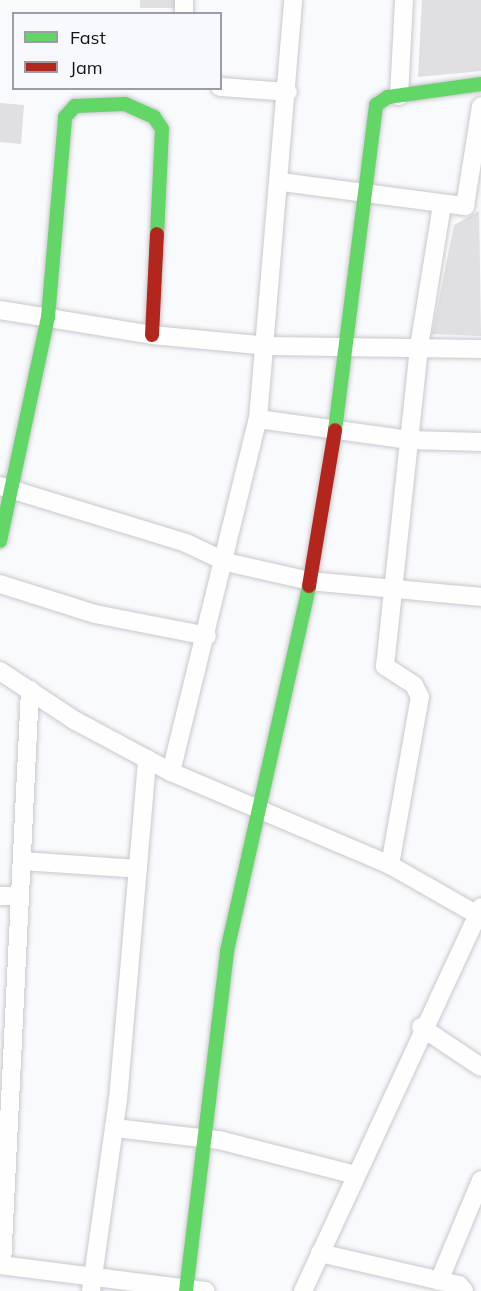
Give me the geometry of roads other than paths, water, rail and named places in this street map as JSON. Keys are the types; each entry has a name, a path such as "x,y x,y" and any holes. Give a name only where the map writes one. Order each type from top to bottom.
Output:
{"street":[{"path":"171,772 226,562 258,419 268,346 282,182 293,0"},
{"path":"399,96 404,0"},
{"path":"186,1290 226,951 310,581 335,430 376,105 399,96 481,84"},
{"path":"222,87 288,92"},
{"path":"0,541 7,488 48,317 65,117 75,106 124,104 154,117 162,129 152,335"},
{"path":"282,182 365,192 442,205 470,201 481,106"},
{"path":"390,865 420,698 414,686 395,678 385,666 419,347 442,205"},
{"path":"0,310 152,335 268,346 481,349"},
{"path":"258,419 410,440 481,442"},
{"path":"7,488 186,543 226,562 310,581 481,597"},
{"path":"0,584 95,614 207,636"},
{"path":"0,671 171,772 257,812 390,865 480,913 421,1027 303,1291"},
{"path":"30,690 1,1265 94,1282 205,1291"},
{"path":"94,1282 115,1128 147,759"},
{"path":"22,861 138,869"},
{"path":"0,896 20,896"},
{"path":"421,1027 481,1067"},
{"path":"115,1128 205,1138 355,1175"},
{"path":"439,1281 481,1180"},
{"path":"320,1253 439,1281 464,1291"}]}
